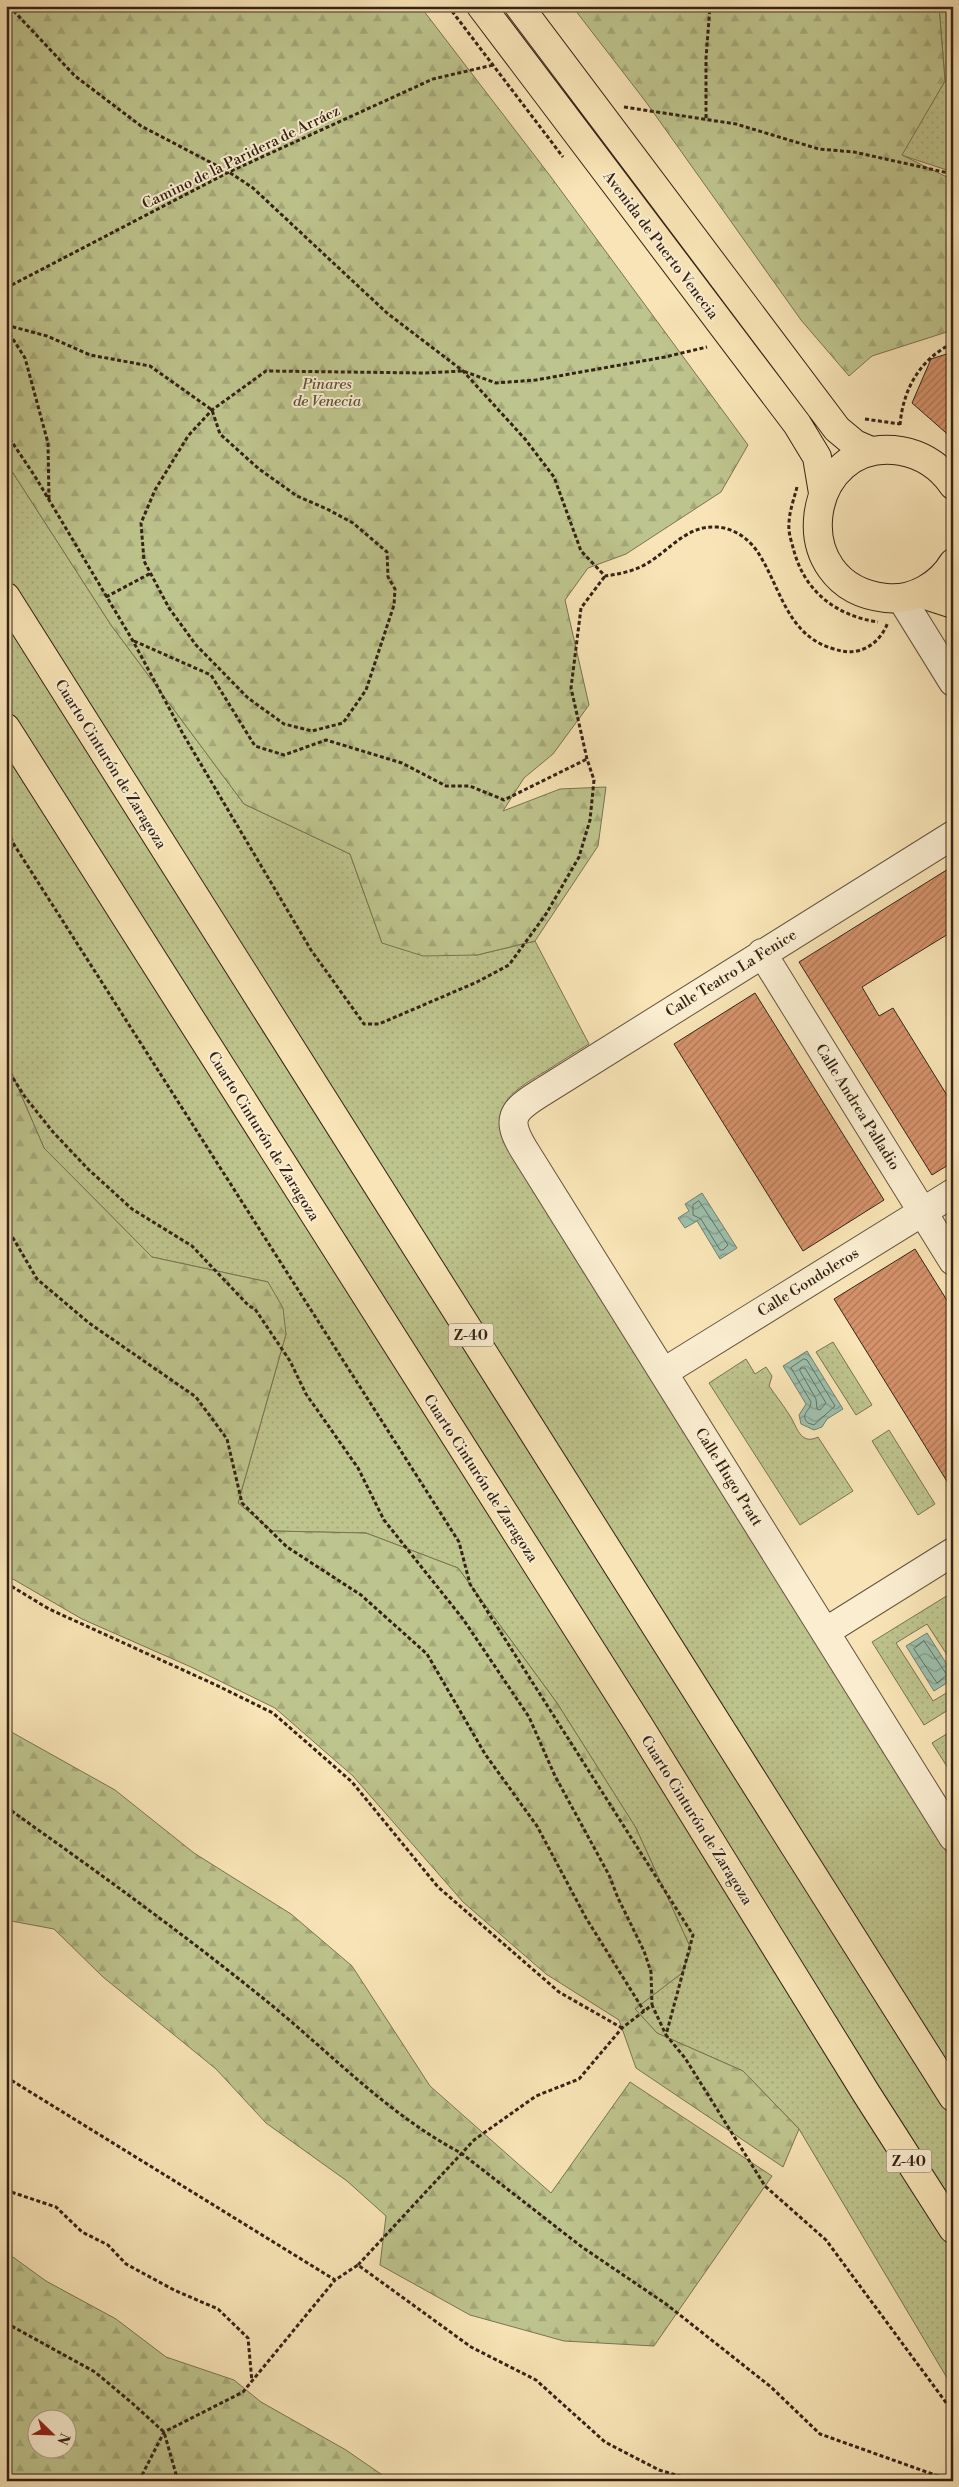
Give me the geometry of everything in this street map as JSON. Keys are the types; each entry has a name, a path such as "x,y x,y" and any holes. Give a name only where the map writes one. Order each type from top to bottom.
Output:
{"main road":[{"name":"Avenida de Puerto Venecia","path":"481,6 796,424 817,457 823,493"},
{"name":"Avenida de Puerto Venecia","path":"518,6 838,429 855,444 888,441 931,461 946,475 953,485"},
{"path":"888,441 850,462 834,476 823,493 817,512 816,530 820,548 828,564 839,578 854,589 871,596 903,596 953,604"},
{"path":"903,596 933,585 953,563"},
{"name":"Cuarto Cinturón de Zaragoza","path":"6,597 953,2097"},
{"name":"Cuarto Cinturón de Zaragoza","path":"6,728 638,1724 860,2085 953,2229"}],"street":[{"path":"903,596 953,682"},
{"name":"Calle Teatro La Fenice","path":"515,1116 520,1107 538,1094 953,834"},
{"name":"Calle Andrea Palladio","path":"762,953 953,1261"},
{"name":"Calle Hugo Pratt","path":"515,1116 513,1132 953,1837"},
{"name":"Calle Gondoleros","path":"664,1372 953,1193"},
{"path":"824,1632 953,1552"}],"path":[{"path":"8,6 75,76 141,126 229,172 270,201 388,314 463,371 525,439 554,477 580,551 605,576"},
{"path":"706,118 706,58 710,6"},
{"name":"Camino de la Paridera de Arráez","path":"6,288 229,172 433,79 493,66"},
{"path":"624,107 736,124 819,149 854,152 953,174"},
{"path":"6,327 47,336 90,355 150,366 212,410 220,434 259,469 297,496 327,508 354,524 387,552 388,577 395,589 394,605 366,690 343,723 312,731 284,724 248,698 196,645 169,608 144,561 141,523 155,490 188,436 212,410 266,371 424,373 463,371 496,383 536,380 665,357 708,346"},
{"path":"6,327 25,358 48,443 49,501"},
{"path":"888,441 916,374 936,351 953,343"},
{"path":"860,416 876,422 888,441"},
{"path":"6,434 49,501 133,641 183,734 311,950 364,1024 379,1024 477,982 509,965 546,914 579,857 590,820 594,780 587,759 571,688 581,608 605,576 625,573 650,562 693,529 717,527 738,532 757,551 788,613 804,632 822,646 846,653 864,650 880,638 903,596"},
{"path":"106,597 151,573"},
{"path":"133,641 211,675 255,746 284,755 326,740 402,763 446,786 470,786 504,800 587,759"},
{"path":"6,825 13,843 459,1542 470,1584 693,1935 666,2035"},
{"path":"6,862 13,843"},
{"path":"6,1067 25,1097 53,1132 88,1169 132,1209 192,1246 249,1306 255,1309 290,1361 306,1394 358,1468 384,1520 464,1619 529,1717 555,1776 609,1875 644,1951 651,1972 652,2005 666,2035 685,2058 765,2186 826,2240 953,2412"},
{"path":"6,1226 37,1279 90,1323 196,1397 227,1439 242,1503 287,1547 361,1595 427,1654 485,1754 538,1826 586,1918 644,2011"},
{"path":"6,1583 48,1609 216,1685 273,1713 352,1782 438,1886 559,1992 622,2028"},
{"path":"6,1807 150,1911 260,1996 362,2084 440,2142 462,2153 582,2247 666,2304 771,2387 820,2434 952,2481"},
{"path":"139,2481 164,2432 243,2392 335,2280 358,2264 474,2140 536,2096 579,2079 622,2028 652,2005"},
{"path":"6,2077 335,2280"},
{"path":"6,2189 14,2194 56,2207 82,2232 108,2245 126,2264 174,2290 218,2308 248,2338 252,2382"},
{"path":"358,2264 471,2348 536,2380 605,2442 659,2470 697,2481"},
{"path":"6,2323 95,2372 164,2432 178,2481"}],"green space":[{"name":"Pinares de Venecia","path":"6,6 420,6 551,177 748,445 721,492 626,554 588,568 565,600 589,705 553,754 524,778 503,811 560,789 606,787 598,846 535,941 477,955 423,956 382,943 350,854 244,804 111,625 6,462"},
{"path":"572,6 939,6 945,81 902,155 953,180 953,330 872,356 849,376 801,320 646,102"},
{"path":"939,6 953,6 953,172 901,155 945,81"},
{"path":"6,462 111,625 244,804 350,854 382,943 477,955 535,941 589,1044 525,1084 508,1098 500,1117 500,1128 504,1142 953,1862 953,2388 799,2129 743,2071 657,2033 635,2009 682,1973 691,1949 636,1828 557,1703 458,1568 366,1533 272,1531 238,1503 286,1334 268,1282 152,1257 44,1148 6,1060"},
{"path":"6,1060 44,1148 152,1257 268,1282 283,1308 286,1334 238,1503 272,1531 366,1533 458,1568 557,1703 636,1828 691,1949 682,1973 635,2009 657,2033 743,2071 799,2129 783,2167 636,2068 619,2020 546,1974 463,1902 353,1776 275,1708 191,1667 82,1619 6,1575"},
{"path":"833,1342 872,1405 856,1415 816,1352"},
{"path":"746,1359 755,1374 766,1367 772,1376 769,1386 788,1412 800,1434 807,1439 818,1437 853,1491 800,1525 709,1383"},
{"path":"889,1430 935,1504 918,1515 872,1441"},
{"path":"953,1592 953,1664 927,1624 896,1643 933,1701 953,1689 953,1707 924,1725 872,1642"},
{"path":"6,1729 115,1790 194,1853 291,1914 352,1966 430,2086 551,2193 630,2082 772,2176 654,2346 564,2341 470,2315 380,2265 386,2216 347,2181 266,2123 216,2069 103,1977 54,1929 6,1920"},
{"path":"953,1730 953,1776 932,1743"},
{"path":"6,2252 46,2281 116,2319 166,2357 234,2380 261,2402 346,2450 391,2481 6,2481"}],"water":[{"path":"702,1193 737,1248 720,1259 697,1221 685,1228 678,1218 689,1211 685,1204"},
{"path":"807,1351 843,1409 827,1419 822,1427 814,1430 801,1424 799,1415 806,1404 783,1366"},
{"path":"927,1633 953,1674 953,1679 934,1691 906,1646"}],"building":[{"path":"953,352 953,439 912,403 931,359"},
{"path":"953,866 953,931 862,987 879,1016 893,1008 953,1105 953,1162 932,1175 799,962"},
{"path":"755,993 884,1200 803,1251 674,1044"},
{"path":"915,1249 953,1310 953,1491 834,1299"}]}
